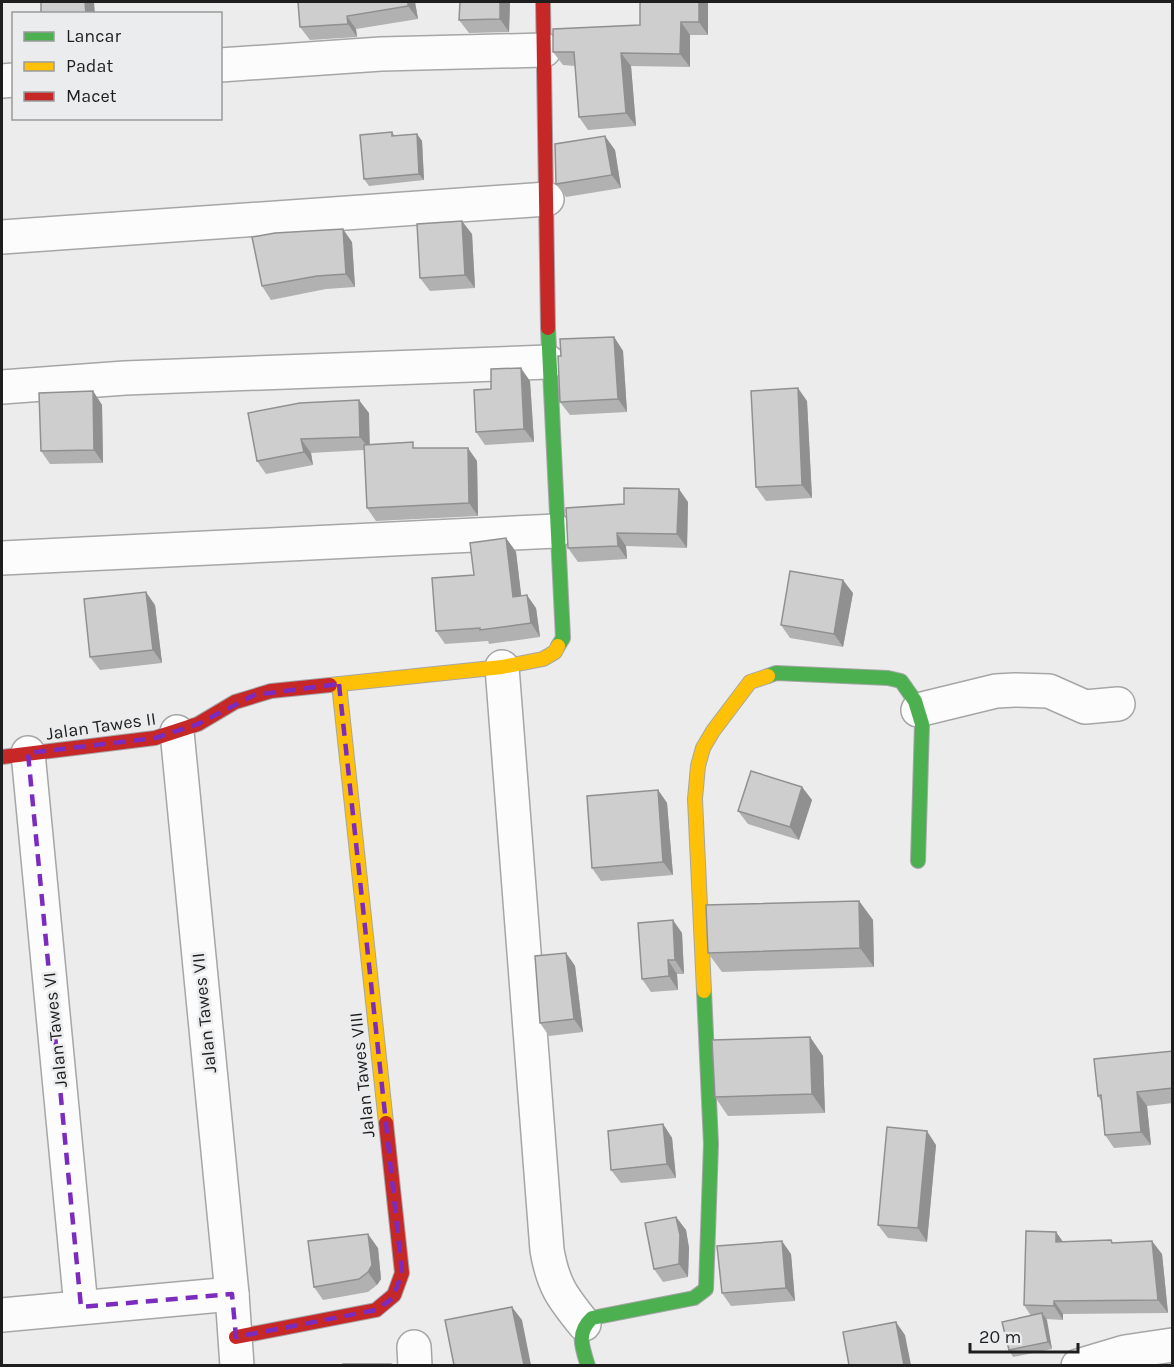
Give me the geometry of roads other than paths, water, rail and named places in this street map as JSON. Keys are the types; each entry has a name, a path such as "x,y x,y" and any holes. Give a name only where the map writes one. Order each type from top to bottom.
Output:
{"street":[{"name":"Jalan Tawes II","path":"15,755 155,738 198,724 234,702 271,691 502,667 543,659 555,652 563,638 548,362 543,2"},
{"path":"222,65 381,54 544,50"},
{"path":"2,237 547,199"},
{"path":"2,387 125,378 548,362"},
{"path":"2,558 556,531"},
{"path":"502,667 547,1250 551,1273 561,1295 584,1324"},
{"path":"588,1365 580,1342 580,1331 584,1324 592,1318 694,1298 706,1289 711,1144 696,800 698,766 703,748 713,730 750,682 776,673 888,678 901,681 915,701 922,724 918,861"},
{"name":"Jalan Tawes VIII","path":"236,1351 376,1310 393,1298 399,1287 402,1273 339,684"},
{"path":"918,710 996,691 1015,690 1049,691 1085,707 1118,704"},
{"name":"Jalan Tawes VII","path":"177,732 236,1351"},
{"name":"Jalan Tawes VI","path":"15,755 81,1307"},
{"path":"2,1315 232,1294"},
{"path":"1078,1365 1125,1352 1173,1345"}]}
